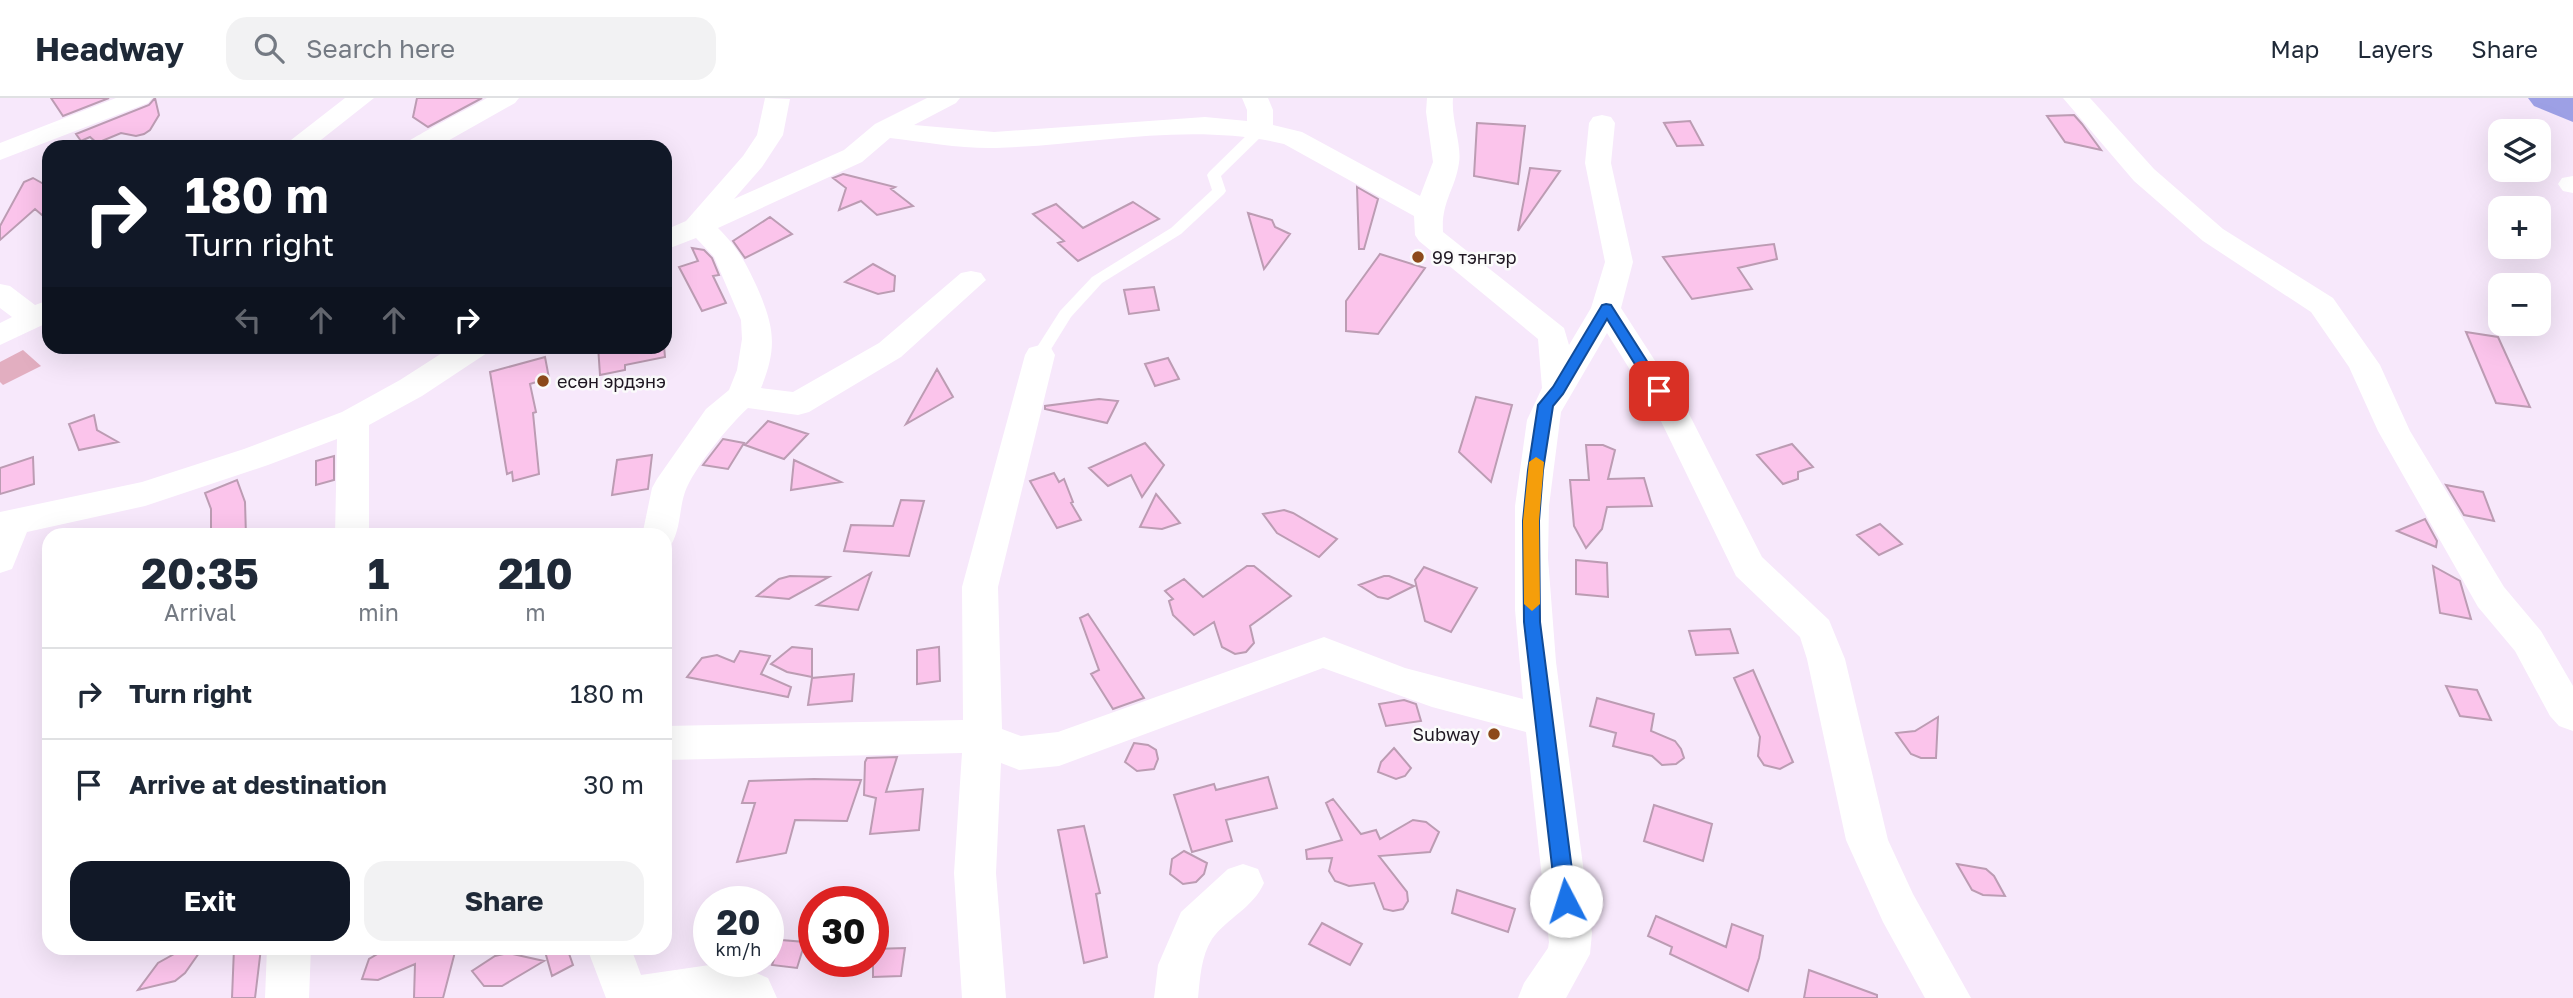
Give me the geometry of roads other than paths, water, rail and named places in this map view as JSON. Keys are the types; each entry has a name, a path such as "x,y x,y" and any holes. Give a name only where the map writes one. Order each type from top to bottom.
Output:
{"street":[{"path":"0,152 139,98"},
{"path":"304,140 361,98"},
{"path":"432,140 506,98"},
{"path":"672,237 853,156 884,130 947,98"},
{"path":"1255,98 1260,110 1260,130"},
{"path":"1440,98 1439,112 1446,162 1428,212 1429,235 1553,335 1558,390"},
{"path":"2076,98 2144,175 2213,235 2322,305 2364,365 2394,431 2491,597 2528,641 2573,715"},
{"path":"698,224 753,160 770,135 777,99"},
{"path":"1539,998 1570,950 1559,828 1542,719 1532,622 1531,521 1535,470 1545,405 1558,390 1606,308 1619,262 1598,163 1602,123"},
{"path":"884,130 995,140 1205,125 1260,130 1293,138 1428,212"},
{"path":"661,528 669,488 717,417 742,396 753,370 756,320 727,253 698,224"},
{"path":"742,396 798,404 890,350 971,280"},
{"path":"0,293 41,314"},
{"path":"1606,308 1672,412 1749,566 1816,630 1829,671 1867,840 1898,908 1949,998"},
{"path":"0,335 41,314"},
{"path":"0,560 6,524 145,494 256,457 353,420 411,388 464,354"},
{"path":"984,998 975,873 983,738 980,587 1040,355"},
{"path":"352,528 353,420"},
{"path":"672,743 972,736 1019,753 1059,749 1325,652 1370,673 1483,706 1542,719"},
{"path":"1176,998 1181,965 1196,926 1243,883"},
{"path":"287,998 289,955"},
{"path":"612,955 629,998 730,983 752,993 755,998"}],"lane":[{"path":"1040,355 1065,314 1097,280 1176,231 1219,191 1214,175 1260,130"}],"waterway":[{"path":"2547,98 2573,110"}],"place":[{"name":"99 тэнгэр","path":"1418,257"},
{"name":"есөн эрдэнэ","path":"543,381"},
{"name":"Subway","path":"1494,734"}]}
